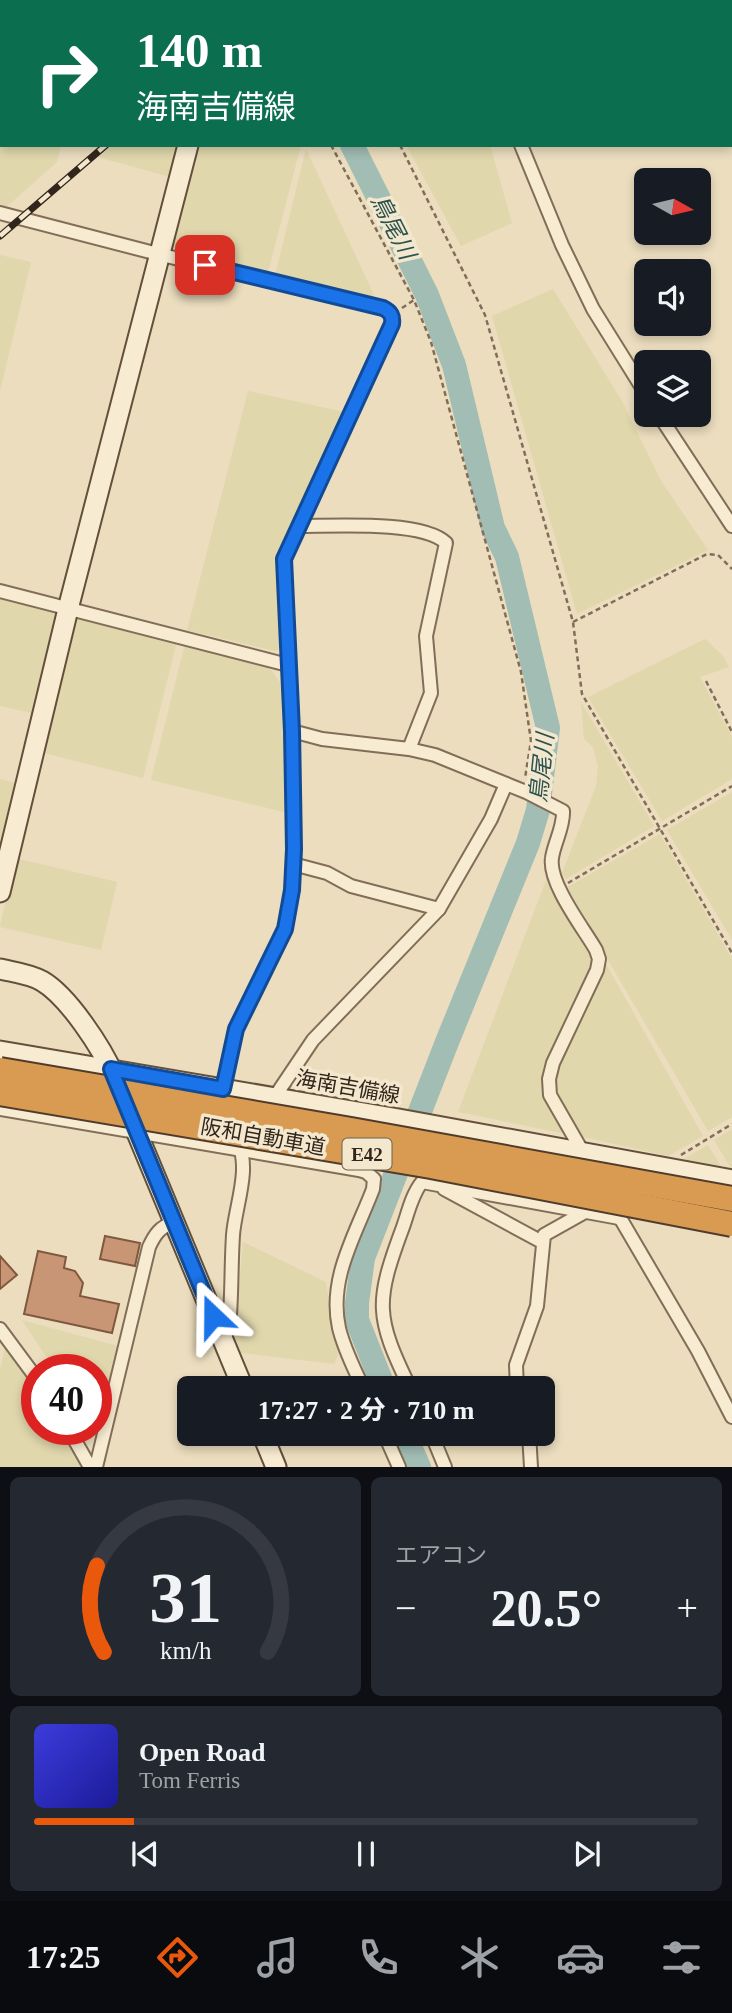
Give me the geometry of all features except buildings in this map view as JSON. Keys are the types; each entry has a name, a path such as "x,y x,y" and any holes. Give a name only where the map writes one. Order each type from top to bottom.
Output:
{"highway":[{"name":"阪和自動車道","path":"0,1070 732,1199"},
{"name":"阪和自動車道","path":"0,1093 444,1168 732,1224"}],"street":[{"path":"0,892 68,609 187,147"},
{"path":"523,147 562,245 593,309 634,375"},
{"path":"0,213 383,308 391,314 392,324 284,559 292,731 292,890 285,929 236,1029 223,1089"},
{"path":"667,427 732,526"},
{"path":"299,526 408,528 439,537 446,543 426,636 430,693 409,748"},
{"path":"0,591 288,665"},
{"path":"292,731 322,739 409,748 435,755 561,808 564,815 552,867 559,888 599,959 597,970 553,1063 549,1079 550,1095 619,1219 698,1351 732,1417"},
{"path":"274,1098 313,1040 439,909 491,819 506,784"},
{"path":"293,864 327,873 351,886 439,909"},
{"path":"0,969 40,979 58,992 75,1012 111,1069 238,1376"},
{"name":"海南吉備線","path":"0,1051 440,1126 732,1180"},
{"path":"223,1339 229,1328 233,1234 242,1179 238,1138 246,1093"},
{"path":"0,1109 366,1172 374,1179 373,1189 339,1275 336,1300 344,1345 358,1376"},
{"path":"404,1376 387,1339 383,1317 383,1287 390,1262 422,1182 619,1219"},
{"path":"440,1184 542,1241"},
{"path":"516,1376 516,1365 537,1306 544,1235 585,1212"},
{"path":"96,1467 149,1247 153,1236 163,1226 174,1222"},
{"path":"0,1329 21,1357"},
{"path":"78,1445 90,1467"},
{"path":"267,1446 276,1467"},
{"path":"390,1446 399,1467"},
{"path":"436,1446 445,1467"},
{"path":"530,1446 531,1467"}],"path":[{"path":"332,147 414,300 431,342 521,672 531,741 523,791"},
{"path":"401,147 485,315 573,622 582,694 732,953"},
{"path":"573,622 707,554 718,555 732,569"},
{"path":"705,681 732,732"},
{"path":"559,888 732,786"},
{"path":"679,1156 732,1124"}],"shaded area":[{"path":"0,147 61,147 57,162 4,209 0,208"},
{"path":"110,147 178,147 170,177 98,157"},
{"path":"194,147 300,147 267,276 171,253 166,242"},
{"path":"407,147 491,147 512,223 461,246"},
{"path":"306,149 373,293 375,301 275,276"},
{"path":"0,255 31,262 0,391"},
{"path":"553,289 622,401 661,481 708,550 577,614 492,316"},
{"path":"248,391 344,412 278,557 283,648 275,651 187,630"},
{"path":"0,597 60,612 36,714 0,706"},
{"path":"77,616 177,641 143,778 40,752"},
{"path":"705,639 723,656 729,667 700,677 732,737 732,779 662,821 588,697"},
{"path":"185,644 261,662 272,671 280,683 283,695 284,812 151,780"},
{"path":"581,702 654,826 566,879 562,873 596,786 598,767 593,747 584,739"},
{"path":"0,779 19,784 3,851 0,850"},
{"path":"732,792 732,940 667,830"},
{"path":"660,834 732,959 732,1117 708,1131 566,888"},
{"path":"15,858 117,882 101,950 0,927"},
{"path":"548,875 588,948 592,962 590,974 543,1070 544,1094 566,1134 458,1112"},
{"path":"606,964 703,1136 668,1156 583,1137 558,1097 555,1083 559,1068"},
{"path":"732,1129 732,1170 714,1140"},
{"path":"708,1145 721,1166 682,1160"},
{"path":"243,1242 326,1282 332,1323 340,1351 334,1364 241,1353 234,1343"},
{"path":"22,1320 118,1346 112,1373 112,1354 44,1354"},
{"path":"5,1348 21,1370 21,1445 70,1445 81,1467 0,1467 0,1370"}],"waterway":[{"name":"鳥尾川","path":"353,147 427,295 454,365 493,528 507,557 548,728 538,810 528,843 363,1258 357,1320 379,1376"},
{"name":"鳥尾川","path":"410,1446 419,1467"}],"railway":[{"path":"0,236 104,147"}],"route":[{"path":"205,265 383,308 388,310 393,318 284,559 294,849 292,890 285,929 236,1029 223,1089 111,1069 213,1316"}]}
